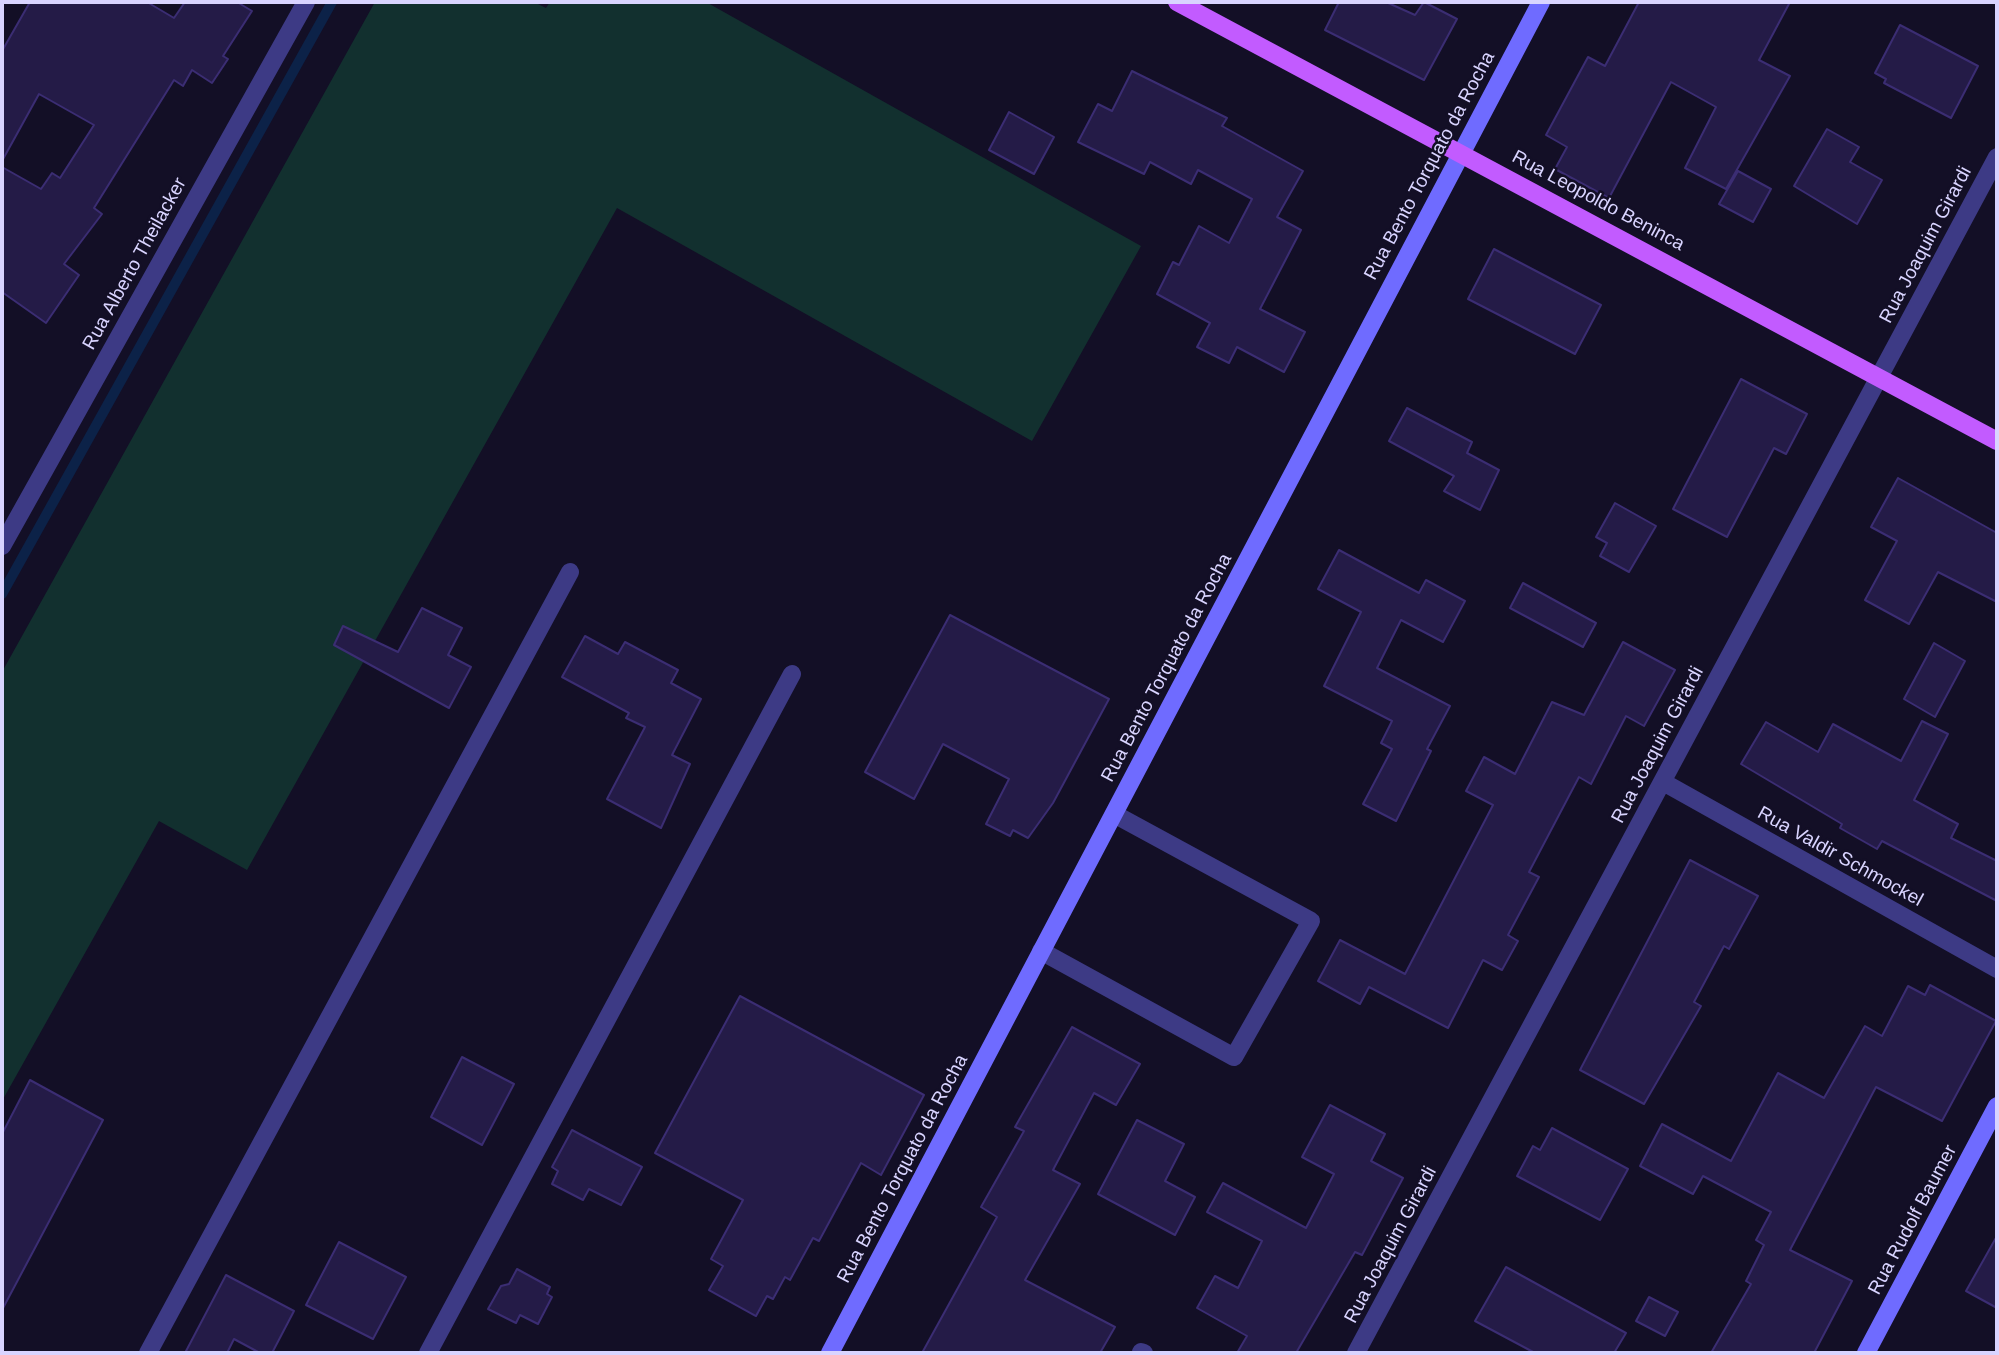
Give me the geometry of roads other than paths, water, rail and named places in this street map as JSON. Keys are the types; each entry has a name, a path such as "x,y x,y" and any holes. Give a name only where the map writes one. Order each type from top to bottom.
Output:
{"main road":[{"name":"Rua Leopoldo Beninca","path":"1177,2 1461,151 1997,441"}],"street":[{"name":"Rua Alberto Theilacker","path":"2,546 306,2"},
{"name":"Rua Bento Torquato da Rocha","path":"830,1353 1541,2"},
{"name":"Rua Joaquim Girardi","path":"1356,1353 1997,157"},
{"path":"148,1353 570,572"},
{"path":"428,1353 792,674"},
{"name":"Rua Valdir Schmockel","path":"1662,782 1997,969"},
{"path":"1041,951 1234,1057 1311,921 1114,814"},
{"name":"Rua Rudolf Baumer","path":"1866,1353 1997,1106"}],"waterway":[{"path":"2,594 332,2"}]}
